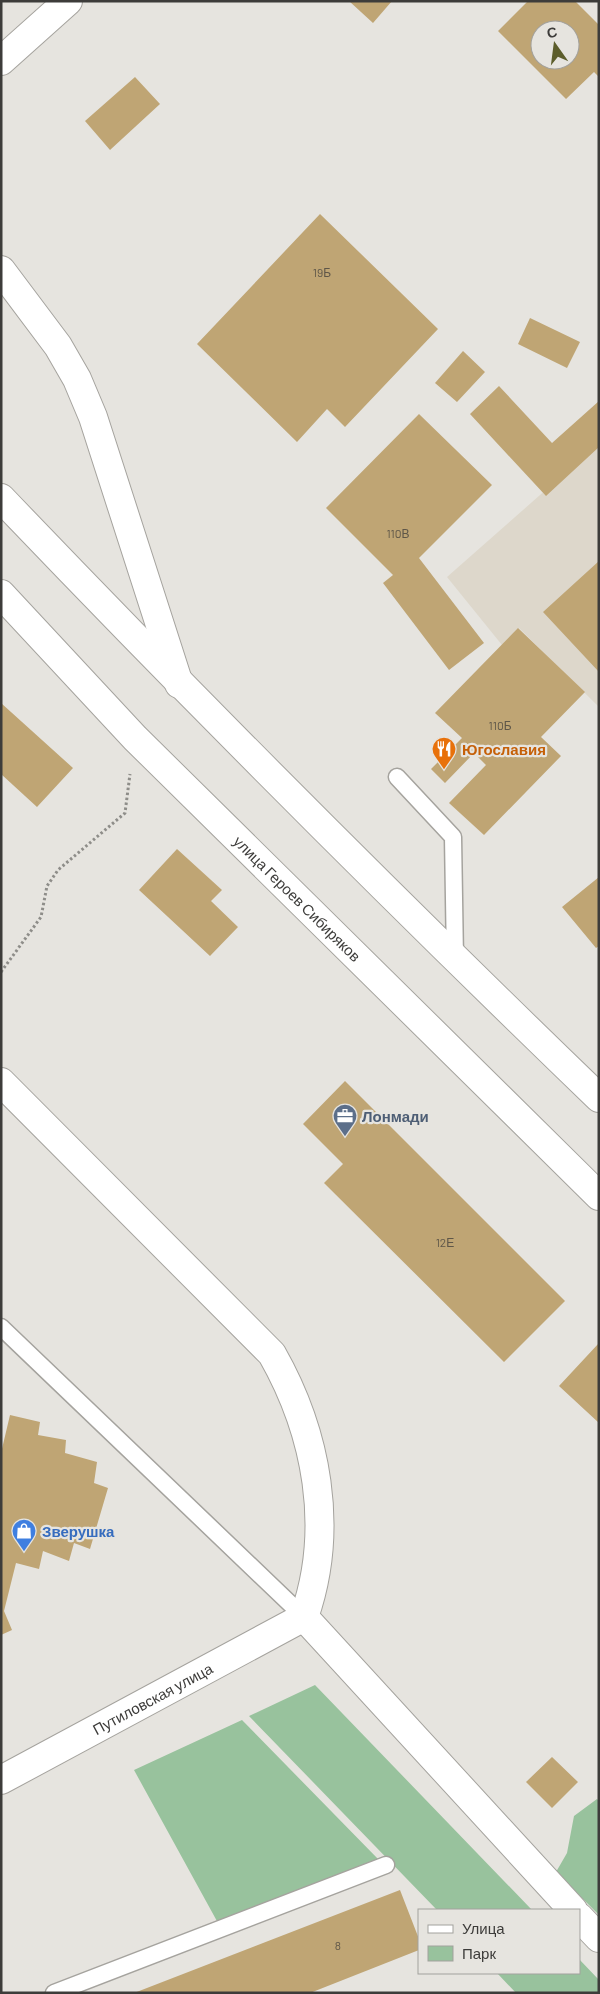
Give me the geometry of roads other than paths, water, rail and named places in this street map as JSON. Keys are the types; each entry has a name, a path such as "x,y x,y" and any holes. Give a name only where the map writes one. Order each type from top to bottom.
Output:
{"main road":[{"path":"1,60 68,1"},
{"path":"1,270 58,346 77,379 90,409 179,684"},
{"path":"1,498 179,684 455,960 599,1098"},
{"name":"улица Героев Сибиряков","path":"1,594 135,738 599,1196"},
{"path":"1,1082 272,1354 288,1383 312,1451 319,1492 318,1562 313,1592 304,1617 572,1909"},
{"name":"Путиловская улица","path":"1,1780 304,1617"},
{"path":"580,1918 599,1938"}],"lane":[{"path":"397,777 453,836 455,960"},
{"path":"1,1327 304,1617"},
{"path":"54,1993 386,1865"}],"place":[{"name":"Югославия","path":"444,770"},
{"name":"Лонмади","path":"345,1137"},
{"name":"Зверушка","path":"24,1552"}]}
